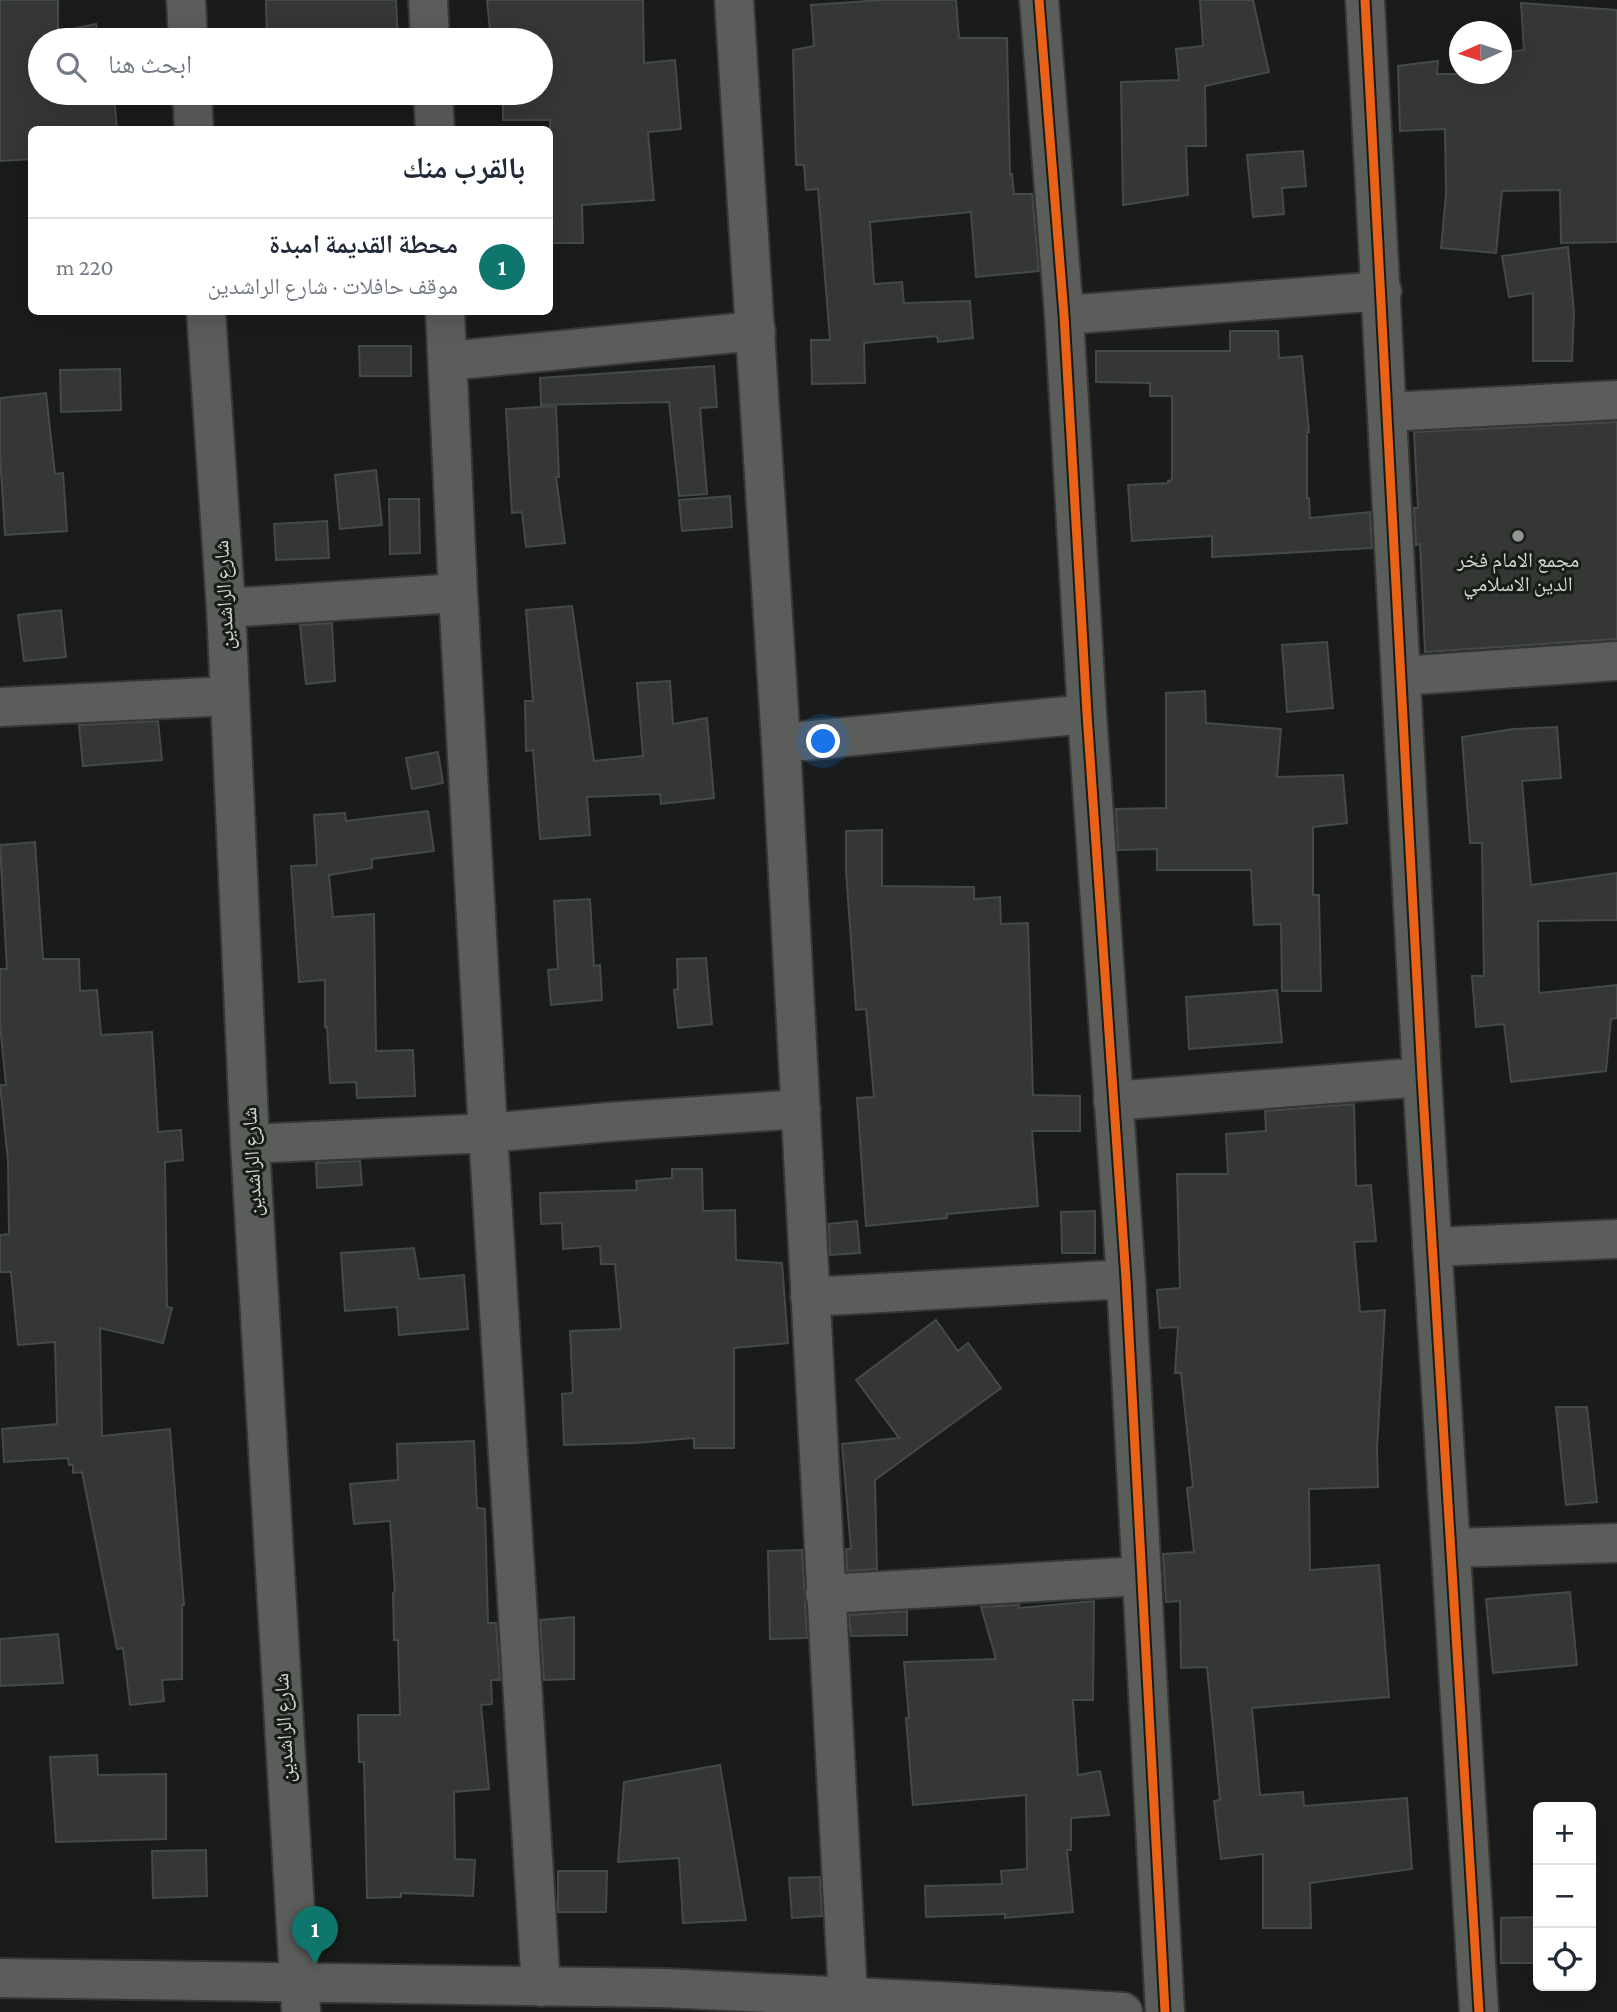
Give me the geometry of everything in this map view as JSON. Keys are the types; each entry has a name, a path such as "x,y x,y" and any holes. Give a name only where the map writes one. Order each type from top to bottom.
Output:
{"street":[{"path":"186,0 187,28"},
{"path":"428,0 429,28"},
{"path":"734,0 781,743 848,1997"},
{"path":"1039,0 1064,315 1087,714 1114,1101 1165,2012"},
{"path":"1365,0 1422,1077 1479,2012"},
{"path":"193,105 194,126"},
{"path":"434,105 435,126"},
{"path":"1064,315 1382,290"},
{"name":"شارع الراشدين","path":"206,315 226,608 250,1144 300,1997"},
{"path":"445,315 457,593 541,1987"},
{"path":"448,361 756,331"},
{"path":"1387,412 1617,400"},
{"path":"226,608 457,593"},
{"path":"1401,676 1617,661"},
{"path":"0,707 230,696"},
{"path":"781,743 1087,714"},
{"path":"1114,1101 1422,1077"},
{"path":"250,1144 488,1133 801,1109"},
{"path":"1432,1247 1617,1239"},
{"path":"810,1297 1125,1279"},
{"path":"1452,1548 1617,1543"},
{"path":"825,1594 1142,1576"},
{"path":"0,1978 300,1997 541,1987 663,2000 848,1997 958,2007 1123,2012"}],"building":[{"path":"0,0 58,0 58,28 28,28 28,105 115,105 117,126 28,126 28,159 0,161"},
{"path":"266,0 396,0 397,28 267,28"},
{"path":"487,0 643,0 644,63 675,60 681,129 648,132 654,200 582,205 583,243 553,243 553,126 550,126 550,120 503,120 503,105 553,105 553,28 490,28"},
{"path":"882,0 956,0 959,38 1007,38 1010,174 1014,194 1032,194 1039,271 976,277 971,212 870,222 874,284 902,282 904,303 970,301 973,338 938,342 937,336 864,343 865,383 812,384 811,340 830,340 818,189 806,190 804,165 796,165 793,50 814,46 811,5"},
{"path":"1200,0 1253,0 1269,72 1205,86 1206,146 1186,146 1188,195 1123,205 1121,82 1179,80 1176,49 1203,46"},
{"path":"1521,3 1617,10 1617,242 1561,243 1560,190 1502,191 1496,253 1441,248 1446,194 1445,129 1400,131 1398,66 1438,61 1437,74 1449,74 1449,84 1512,84 1512,52 1524,50"},
{"path":"96,24 97,28 77,28"},
{"path":"1303,151 1306,186 1282,188 1284,214 1253,217 1247,155"},
{"path":"1568,247 1574,312 1572,361 1533,361 1533,293 1509,297 1502,256"},
{"path":"1230,331 1278,331 1279,358 1302,356 1309,432 1307,498 1310,518 1370,512 1372,548 1212,557 1212,536 1132,541 1128,485 1168,483 1172,480 1172,396 1150,396 1150,383 1096,382 1096,351 1230,351"},
{"path":"359,346 411,346 411,376 360,376"},
{"path":"714,366 717,407 700,408 707,494 679,496 669,402 541,405 540,378"},
{"path":"120,369 121,410 61,412 60,370"},
{"path":"46,393 55,474 63,473 67,531 5,535 0,398"},
{"path":"556,406 559,477 556,477 565,543 526,547 522,512 512,513 506,409"},
{"name":"مجمع الامام فخر الدين الاسلامي","path":"1617,422 1617,639 1425,652 1420,544 1416,545 1414,508 1418,508 1414,432"},
{"path":"376,470 382,525 340,529 335,475"},
{"path":"730,496 732,527 682,531 679,500"},
{"path":"389,499 419,499 420,553 390,554"},
{"path":"327,521 329,558 276,560 274,524"},
{"path":"572,606 594,761 643,756 637,683 670,681 673,724 707,718 714,798 661,804 660,794 587,797 590,835 540,839 533,750 526,751 525,701 533,701 526,610"},
{"path":"61,610 66,657 24,661 18,615"},
{"path":"332,623 335,681 306,684 300,625"},
{"path":"1327,642 1333,708 1287,712 1282,645"},
{"path":"1205,691 1206,723 1281,729 1277,777 1343,775 1347,823 1313,827 1313,895 1319,895 1321,991 1282,991 1281,924 1254,925 1251,870 1157,870 1157,849 1118,850 1116,809 1166,808 1166,693"},
{"path":"158,721 162,760 83,766 79,725"},
{"path":"1557,727 1561,778 1522,781 1531,885 1617,873 1617,920 1538,921 1539,993 1617,985 1617,1018 1611,1019 1606,1071 1511,1082 1504,1024 1476,1027 1472,976 1484,976 1482,843 1470,843 1462,737 1513,729"},
{"path":"438,752 443,783 412,789 406,758"},
{"path":"428,811 434,851 372,859 372,868 329,875 333,917 374,914 376,1051 413,1050 415,1096 357,1098 356,1082 330,1083 325,1027 325,980 299,982 291,866 317,865 314,815 345,813 346,821"},
{"path":"882,830 882,886 974,887 974,899 1000,897 1001,924 1028,923 1033,1095 1080,1096 1080,1131 1032,1131 1038,1206 947,1214 947,1218 866,1226 857,1098 874,1097 866,1009 856,1010 846,871 846,831"},
{"path":"35,842 43,959 79,959 80,991 97,990 101,1035 152,1032 158,1132 181,1130 183,1160 165,1162 167,1307 172,1308 163,1343 100,1328 102,1436 170,1429 184,1605 182,1679 162,1680 164,1701 130,1705 123,1648 117,1649 82,1472 73,1473 73,1465 69,1465 68,1458 4,1462 2,1429 57,1424 55,1342 18,1345 11,1272 0,1272 0,1235 9,1234 8,1161 0,1085 6,1085 0,1025 0,969 7,969 0,845"},
{"path":"590,899 594,966 600,965 602,1000 551,1005 548,970 558,969 554,901"},
{"path":"706,958 712,1024 678,1028 674,990 678,989 677,959"},
{"path":"1277,990 1282,1042 1189,1049 1186,997"},
{"path":"1354,1104 1356,1186 1371,1185 1376,1241 1354,1242 1360,1312 1385,1310 1377,1448 1378,1487 1309,1489 1310,1570 1379,1565 1389,1697 1252,1708 1260,1795 1303,1792 1304,1806 1407,1798 1412,1869 1310,1883 1311,1928 1263,1928 1263,1854 1221,1859 1214,1801 1220,1800 1207,1667 1181,1668 1180,1601 1166,1602 1163,1554 1194,1552 1187,1488 1193,1487 1181,1373 1175,1373 1178,1327 1160,1328 1157,1290 1180,1288 1177,1174 1228,1174 1226,1134 1266,1131 1265,1111"},
{"path":"360,1161 362,1185 317,1188 316,1163"},
{"path":"672,1169 702,1169 703,1211 735,1210 736,1260 782,1263 788,1343 734,1348 734,1448 694,1448 694,1438 564,1445 562,1394 573,1393 570,1331 621,1329 615,1264 601,1264 600,1246 563,1249 562,1223 541,1224 540,1193 637,1190 636,1181 672,1178"},
{"path":"1095,1211 1095,1253 1062,1253 1061,1212"},
{"path":"857,1221 860,1253 830,1255 829,1224"},
{"path":"414,1248 419,1279 464,1275 468,1329 399,1335 397,1307 345,1311 341,1253"},
{"path":"936,1320 958,1351 968,1343 1001,1388 875,1480 877,1569 847,1571 846,1549 851,1549 842,1444 899,1438 856,1380"},
{"path":"1556,1407 1587,1407 1597,1502 1566,1505"},
{"path":"474,1441 477,1508 485,1509 488,1623 496,1623 500,1680 491,1680 492,1704 481,1705 489,1789 454,1792 455,1859 475,1860 473,1896 401,1893 401,1897 367,1898 364,1762 359,1762 358,1715 400,1715 398,1640 394,1640 395,1592 390,1521 354,1524 350,1484 398,1480 397,1444"},
{"path":"802,1550 807,1638 770,1639 768,1551"},
{"path":"1570,1592 1577,1665 1493,1673 1486,1599"},
{"path":"1094,1601 1093,1700 1073,1700 1078,1775 1100,1771 1109,1815 1071,1818 1071,1850 1067,1850 1073,1912 1005,1918 1005,1914 926,1917 925,1886 1002,1884 1001,1871 1027,1869 1026,1795 913,1805 904,1662 996,1659 981,1607 1019,1605 1019,1608"},
{"path":"907,1611 907,1635 851,1636 849,1615"},
{"path":"574,1617 574,1679 544,1680 540,1620"},
{"path":"58,1634 63,1683 0,1686 0,1639"},
{"path":"97,1755 98,1775 166,1774 166,1839 56,1842 50,1757"},
{"path":"720,1765 746,1920 683,1923 679,1858 618,1862 624,1782"},
{"path":"206,1850 207,1896 153,1898 152,1851"},
{"path":"558,1871 607,1871 606,1912 558,1912"},
{"path":"820,1877 822,1916 792,1918 789,1878"},
{"path":"1533,1917 1533,1963 1501,1963 1501,1918"}],"cycle path":[{"path":"1039,0 1064,315 1087,714 1126,1279 1165,2012"},
{"path":"1365,0 1422,1077 1479,2012"}],"place":[{"name":"مجمع الامام فخر الدين الاسلامي","path":"1518,536"},
{"name":"محطة القديمة امبدة","path":"315,1964"}]}
